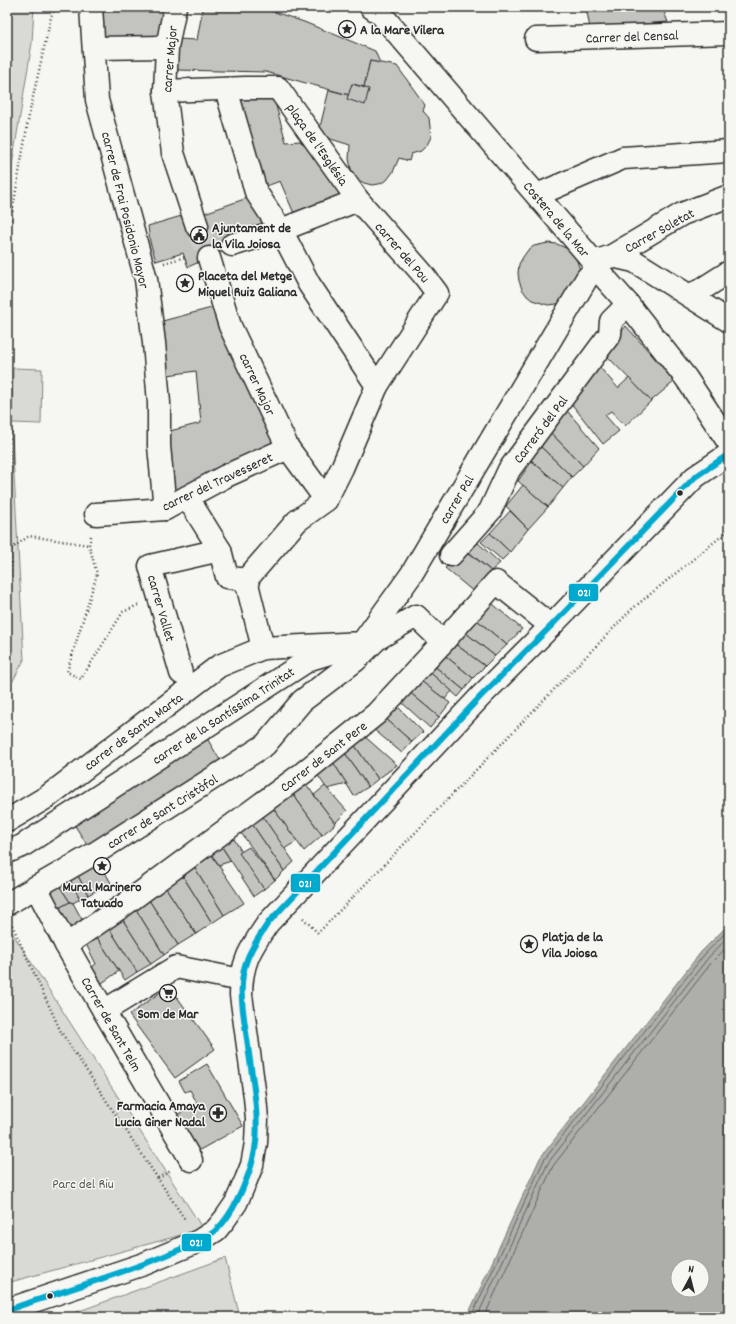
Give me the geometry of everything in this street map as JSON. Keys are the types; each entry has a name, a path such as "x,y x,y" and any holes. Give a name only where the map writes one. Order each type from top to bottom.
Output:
{"street":[{"name":"carrer de Frai Posidonio Mayor","path":"91,7 95,48 97,100 146,279 159,402 159,446 165,509"},
{"name":"carrer Major","path":"175,7 167,47 165,91 173,153 197,226"},
{"name":"Costera de la Mar","path":"371,7 380,13 569,234 600,262 628,304 686,378 729,443"},
{"name":"Carrer del Censal","path":"536,39 729,33"},
{"path":"95,48 167,47"},
{"path":"165,91 226,88 256,192 281,230 309,284 378,386 342,468 326,500 297,521 246,580"},
{"name":"plaça de l'Església","path":"226,88 278,88 358,200"},
{"path":"537,195 623,158 729,151"},
{"name":"Carrer Soletat","path":"600,262 682,214 729,196"},
{"path":"232,245 281,230 358,200"},
{"name":"carrer del Pou","path":"358,200 437,292 378,386"},
{"name":"carrer Major","path":"209,258 230,326 288,448 326,500"},
{"path":"600,262 634,261 729,322"},
{"name":"carrer Pal","path":"370,641 411,575 587,278 600,262"},
{"path":"689,295 699,291 729,272"},
{"name":"Carreró del Pal","path":"452,555 490,511 510,470 610,334 611,321 628,304"},
{"name":"carrer del Travesseret","path":"96,514 165,509 226,476 288,448"},
{"path":"21,1310 144,1264 200,1241 216,1230 236,1203 252,1165 256,1143 257,1119 255,1097 241,995 241,980 246,959 253,944 268,923 481,696 552,626 695,477 729,454"},
{"path":"188,497 220,550 227,578 246,580"},
{"name":"carrer Vallet","path":"181,673 150,566 220,550"},
{"path":"246,580 263,648 370,641"},
{"name":"Carrer de Sant Pere","path":"66,945 124,905 303,773 376,714 496,582 552,626"},
{"name":"carrer de la Santíssima Trinitat","path":"7,852 22,846 310,659 370,641 416,616 443,642"},
{"name":"carrer de Sant Cristòfol","path":"9,912 36,886 97,852 265,745 302,701 356,660 370,641"},
{"name":"carrer de Santa Marta","path":"7,821 47,797 219,666 263,648"},
{"name":"Carrer de Sant Telm","path":"36,886 66,945 191,1160"},
{"path":"104,1012 176,967 241,980"}],"path":[{"path":"7,643 9,633 9,549 7,242 32,102 52,13 59,7"},
{"path":"302,917 318,933 632,609 729,530"},
{"path":"9,549 29,536 89,544 97,574 67,672 81,679 123,612 158,595"},
{"path":"9,912 61,1032 200,1241"}],"green space":[{"path":"7,7 34,7 32,43 7,195"},
{"path":"7,343 24,660 7,692"},
{"path":"13,368 42,369 41,424 12,423"},
{"name":"Parc del Riu","path":"7,924 13,934 203,1229 7,1283"},
{"path":"225,1258 240,1317 63,1317"}],"water":[{"path":"729,924 729,1317 467,1317 540,1158 701,952"}],"building":[{"path":"101,7 141,7 141,10 156,10 156,7 170,7 158,43 101,43"},
{"path":"141,7 156,7 156,10 141,10"},
{"path":"203,7 260,7 304,22 375,51 380,63 370,61 364,87 352,84 349,95 266,72 176,70 177,39 197,40"},
{"path":"586,7 662,7 668,22 590,28"},
{"path":"370,61 397,66 425,105 423,111 429,118 431,137 427,145 421,151 411,154 409,161 399,158 393,172 387,180 379,184 372,185 357,179 351,169 349,159 350,145 318,135 329,90 349,95 352,84 364,87"},
{"path":"352,84 369,89 365,105 347,99"},
{"path":"273,95 286,142 300,141 332,169 344,198 296,218 280,181 264,187 234,99"},
{"name":"Ajuntament de la Vila Joiosa","path":"253,196 267,228 233,247 188,267 183,253 156,261 150,242 148,226 188,214 199,215"},
{"path":"548,243 557,244 570,250 576,258 580,270 564,301 557,304 548,305 532,300 527,296 522,289 518,273 519,264 528,250 534,246"},
{"path":"219,306 277,447 189,490 165,490 162,433 201,423 196,371 161,376 155,323"},
{"path":"626,326 675,381 651,401 604,353"},
{"path":"596,363 618,388 629,378 651,401 625,426 611,411 605,415 619,431 603,444 567,398"},
{"path":"563,406 599,448 583,466 547,429"},
{"path":"547,429 583,466 572,477 538,444"},
{"path":"540,446 572,477 563,488 531,460"},
{"path":"532,461 563,488 548,507 518,481"},
{"path":"523,485 548,507 528,529 506,506"},
{"path":"510,511 528,529 510,552 490,533"},
{"path":"490,533 510,552 502,560 481,542"},
{"path":"478,543 500,563 491,571 468,551"},
{"path":"464,549 491,571 475,593 445,568"},
{"path":"487,599 522,629 507,645 472,616"},
{"path":"472,616 507,645 495,656 462,630"},
{"path":"462,630 495,656 485,666 451,641"},
{"path":"451,641 485,666 473,678 443,654"},
{"path":"443,654 473,678 464,690 433,665"},
{"path":"433,665 464,690 458,697 427,670"},
{"path":"427,670 452,691 445,699 419,680"},
{"path":"417,678 450,703 439,717 407,690"},
{"path":"407,690 439,717 430,728 399,700"},
{"path":"397,706 423,732 412,742 384,717"},
{"path":"384,717 412,742 402,753 372,728"},
{"path":"205,735 223,765 89,848 72,821"},
{"path":"363,735 397,765 378,779 353,743"},
{"path":"353,743 378,779 368,787 343,750"},
{"path":"343,750 368,787 354,796 331,759"},
{"path":"331,759 347,784 327,789 315,771"},
{"path":"303,780 335,823 322,835 290,790"},
{"path":"325,786 347,811 335,823 314,795"},
{"path":"290,790 322,835 304,851 270,804"},
{"path":"270,804 297,841 284,849 260,812"},
{"path":"261,814 294,862 284,871 250,821"},
{"path":"250,821 284,871 275,880 239,830"},
{"path":"231,834 264,889 254,896 218,841"},
{"path":"218,841 231,861 219,865 207,848"},
{"path":"249,847 275,880 264,889 239,853"},
{"path":"207,848 244,903 224,915 190,860"},
{"path":"97,858 111,883 88,895 75,870"},
{"path":"190,860 224,915 212,923 179,870"},
{"path":"75,870 88,895 80,899 67,874"},
{"path":"179,870 212,923 196,934 162,882"},
{"path":"67,874 80,899 73,903 70,902 56,881"},
{"path":"56,881 70,902 57,909 44,887"},
{"path":"162,882 196,934 178,945 145,894"},
{"path":"145,894 178,945 164,955 132,903"},
{"path":"70,902 73,903 85,925 70,934 57,909"},
{"path":"132,903 164,955 151,964 119,914"},
{"path":"119,914 151,964 137,972 105,922"},
{"path":"105,922 137,972 125,980 94,933"},
{"path":"94,933 119,971 95,988 83,974 96,964 85,942"},
{"path":"169,986 215,1049 175,1078 129,1015"},
{"path":"207,1064 243,1126 196,1152 177,1115 197,1103 190,1090 185,1092 179,1081"}],"tunnel":[{"path":"197,226 209,258"}],"transit line":[{"name":"021","path":"7,1310 107,1277 167,1255 204,1238 215,1231 222,1223 230,1213 242,1190 252,1164 256,1142 256,1106 243,1012 242,978 248,957 268,923 481,696 695,477 729,454"}],"place":[{"name":"A la Mare Vilera","path":"347,29"},
{"name":"Ajuntament de la Vila Joiosa","path":"199,235"},
{"name":"Placeta del Metge Miquel Ruiz Galiana","path":"185,283"},
{"name":"Mural Marinero Tatuado","path":"102,866"},
{"name":"Platja de la Vila Joiosa","path":"529,944"},
{"name":"Som de Mar","path":"168,993"},
{"name":"Farmacia Amaya Lucia Giner Nadal","path":"218,1113"}]}
